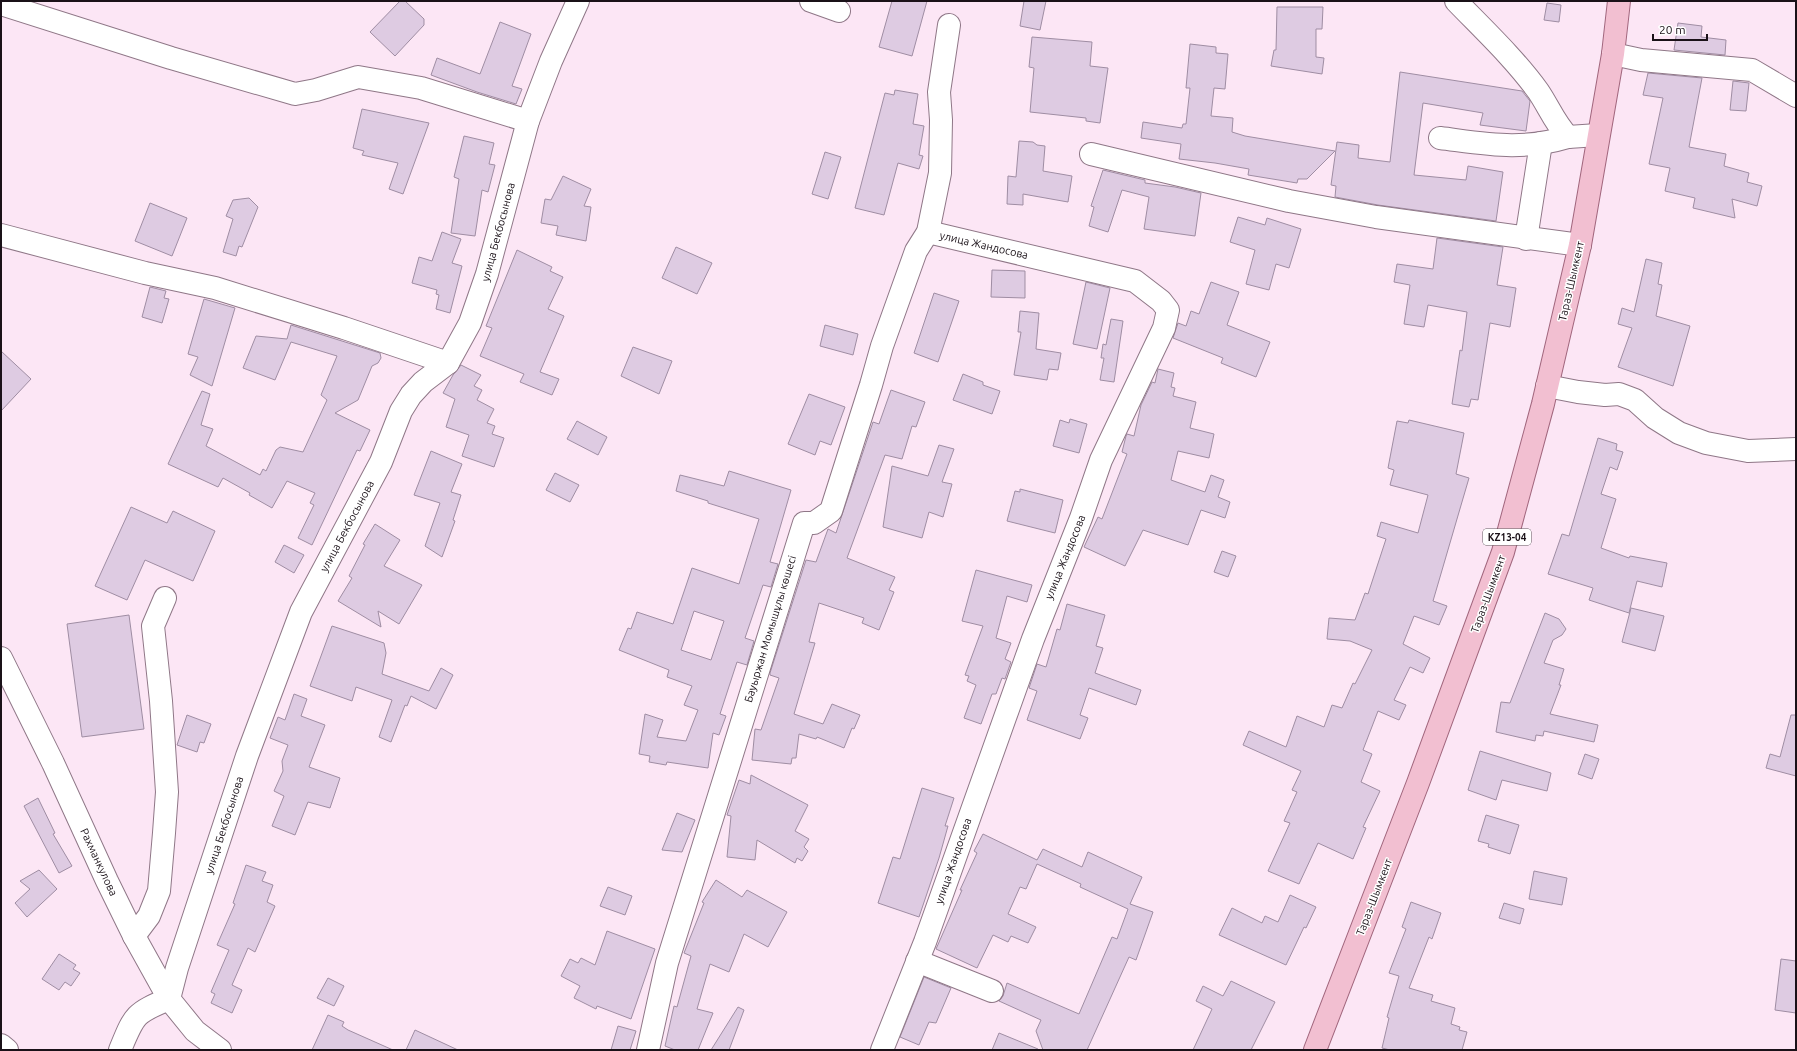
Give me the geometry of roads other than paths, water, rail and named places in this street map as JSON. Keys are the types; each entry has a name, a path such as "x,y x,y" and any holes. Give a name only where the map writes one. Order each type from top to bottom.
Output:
{"main road":[{"name":"Тараз-Шымкент","path":"1315,1050 1415,790 1503,552 1547,386 1580,245 1613,54 1619,1"}],"street":[{"name":"улица Бекбосынова","path":"169,999 177,968 247,756 301,612 381,462 401,411 411,395 423,382 448,363 470,323 487,274 528,121 551,61 578,1"},
{"path":"811,1 839,11"},
{"path":"1456,1 1501,47 1538,92 1557,125 1568,137"},
{"path":"1,4 171,58 295,94 316,90 358,77 421,88 528,121"},
{"path":"928,232 940,173 941,120 939,92 949,25"},
{"path":"1613,54 1641,60 1752,70 1796,96"},
{"path":"1440,138 1497,145 1523,146 1568,137 1598,135"},
{"path":"1526,239 1541,143"},
{"path":"1091,154 1289,201 1376,218 1580,245"},
{"name":"улица Жандосова","path":"882,1050 917,961 1032,639 1081,518 1101,460 1164,328 1168,310 1162,301 1135,280 928,232"},
{"name":"Бауыржан Момышұлы көшесі","path":"648,1050 668,963 804,523 814,523 831,511 882,346 916,251 928,232"},
{"path":"1,235 145,273 215,288 344,328 448,363"},
{"path":"1547,386 1585,393 1605,395 1619,394 1634,400 1656,418 1679,433 1706,443 1748,451 1796,449"},
{"path":"134,936 148,916 159,891 167,792 161,701 153,626 165,598"},
{"name":"Рахманкулова","path":"1,658 134,936 169,999 195,1031 220,1050"},
{"path":"917,961 992,991"},
{"path":"120,1050 132,1020 146,1008 169,999"},
{"path":"1,1045 7,1050"}]}
